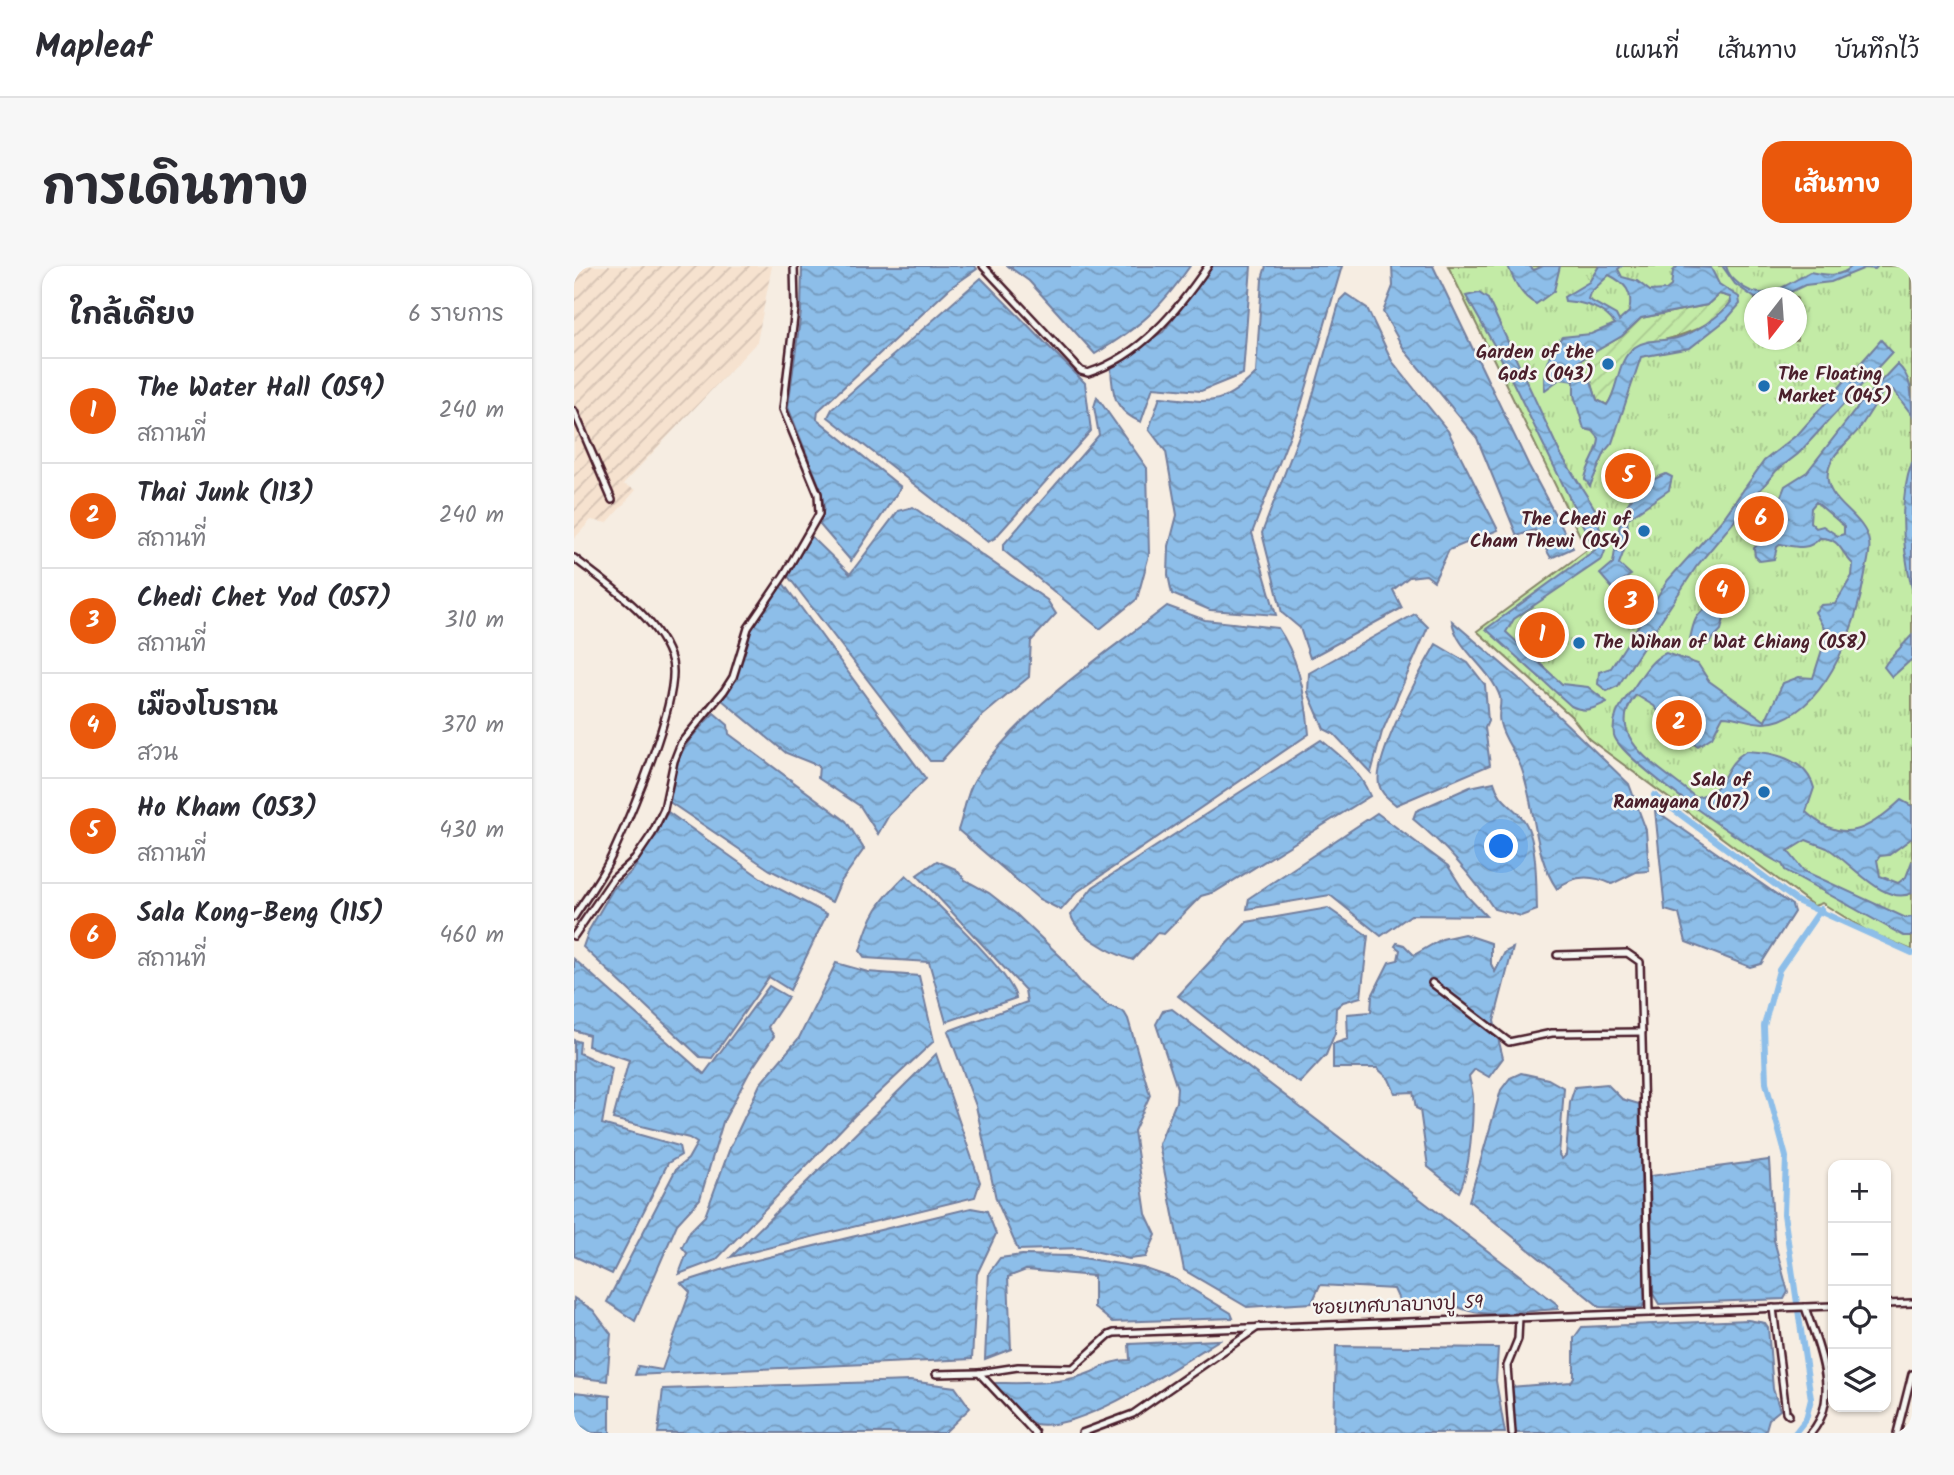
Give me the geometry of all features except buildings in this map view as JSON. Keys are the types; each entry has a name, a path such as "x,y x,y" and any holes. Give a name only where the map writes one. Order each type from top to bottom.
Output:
{"street":[{"path":"574,936 613,879 635,859 652,834 664,809 674,761 681,743 729,684 748,628 779,583 819,514 819,498 783,409 794,317 794,266"},
{"path":"983,266 1081,370 1088,373 1124,353 1162,326 1208,266"},
{"path":"574,411 612,500"},
{"path":"574,558 642,615 671,659 674,676 651,758 612,855 574,917"},
{"path":"1557,955 1627,953 1638,958 1641,967 1649,1312"},
{"path":"1432,983 1508,1042 1552,1033 1642,1032"},
{"path":"1891,1304 1912,1303"},
{"name":"ซอยเทศบาลบางปู 59","path":"936,1374 979,1373 1018,1367 1073,1368 1114,1333 1828,1306"},
{"path":"1803,1307 1826,1378 1823,1416 1811,1433"},
{"path":"1773,1308 1786,1412 1789,1415"},
{"path":"1511,1433 1507,1366 1518,1339 1519,1317"},
{"path":"1082,1433 1133,1414 1258,1327"},
{"path":"979,1373 1035,1433"},
{"path":"1897,1433 1912,1374"}],"shaded area":[{"path":"574,266 772,266 757,342 623,484 636,490 607,523 591,520 574,539"}],"green space":[{"path":"1448,266 1912,266 1912,950 1869,932 1822,903 1814,906 1589,739 1572,717 1477,631 1587,550"},
{"path":"1719,294 1730,297 1731,302 1711,321 1686,333 1632,349 1607,405 1597,400 1591,381 1578,374 1579,361 1622,336 1641,318 1707,305"}],"water":[{"path":"802,266 975,266 977,269 950,288 818,411 817,419 901,487 851,561 820,525 824,508 821,490 788,407 801,312"},
{"path":"1008,266 1190,266 1148,316 1095,354 1029,281"},
{"path":"1213,266 1251,266 1243,374 1201,391 1153,387 1141,422 1132,418 1116,400 1111,367 1131,350 1163,332"},
{"path":"1266,266 1342,266 1300,409 1252,533 1276,615 1210,610 1172,594 1168,575 1169,546 1177,515 1166,452 1149,429 1160,397 1201,401 1222,398 1256,373 1262,279"},
{"path":"1392,266 1433,266 1529,466 1573,548 1551,558 1535,530 1517,536 1477,438 1405,351 1383,312 1393,286"},
{"path":"1508,266 1529,266 1534,270 1543,266 1560,266 1554,291 1536,304 1522,292"},
{"path":"1599,266 1622,266 1618,269 1622,277 1637,281 1650,291 1666,290 1671,286 1673,271 1678,266 1711,268 1719,284 1739,297 1740,304 1727,319 1690,348 1641,357 1612,443 1606,450 1590,486 1585,479 1599,438 1593,431 1584,429 1574,395 1574,381 1560,379 1545,390 1544,383 1547,361 1562,337 1591,334 1615,324 1593,307 1565,301 1564,297 1589,282","holes":["1609,275 1620,281 1629,294 1629,312 1619,321 1616,315 1588,299 1590,293","1719,294 1730,297 1731,302 1706,324 1677,338 1650,341 1635,347 1624,359 1607,405 1597,400 1591,381 1578,374 1579,361 1622,336 1641,318 1707,305"]},
{"path":"1726,266 1744,290 1735,284 1723,267"},
{"path":"1852,266 1878,266 1875,269 1865,268 1831,282 1784,287 1810,272 1833,275"},
{"path":"981,278 1085,383 1091,431 995,538 988,542 828,417 832,409"},
{"path":"1479,293 1488,299 1560,453 1595,509 1605,551 1602,559 1514,619 1506,632 1562,684 1588,687 1607,702 1593,708 1585,710 1571,706 1486,629 1595,550 1498,352 1466,296"},
{"path":"1346,294 1367,308 1392,361 1448,431 1498,530 1449,550 1434,581 1426,575 1409,577 1393,590 1402,608 1310,658 1300,628 1282,613 1262,533 1309,409 1340,300"},
{"path":"1881,340 1892,352 1798,454 1776,471 1696,567 1618,686 1607,691 1598,684 1599,672 1611,668 1668,580 1722,520 1764,461 1799,433"},
{"path":"1897,364 1908,380 1912,415 1893,390 1885,389 1859,429 1836,454 1830,465 1828,482 1832,492 1866,532 1870,550 1856,614 1848,636 1839,658 1814,696 1798,710 1772,722 1758,723 1723,716 1712,737 1698,746 1678,738 1654,706 1636,695 1627,711 1626,726 1631,739 1641,752 1695,797 1714,790 1731,765 1746,751 1777,755 1796,763 1804,770 1814,788 1806,812 1832,829 1844,831 1867,826 1901,800 1912,806 1912,838 1889,855 1880,856 1877,860 1880,876 1898,883 1906,877 1912,861 1912,893 1901,896 1890,894 1868,881 1827,848 1806,840 1788,851 1804,871 1906,918 1912,917 1912,936 1904,936 1785,870 1782,864 1718,824 1662,783 1621,747 1614,735 1614,721 1622,704 1648,667 1666,653 1698,664 1709,681 1765,721 1783,683 1799,677 1813,678 1827,634 1815,612 1821,605 1835,604 1852,576 1853,564 1836,543 1827,539 1820,538 1811,545 1802,547 1781,544 1777,547 1774,559 1760,561 1755,556 1754,548 1773,529 1773,516 1785,486 1807,472 1864,399","holes":["1816,502 1844,526 1844,534 1838,536 1823,526 1816,528 1810,522 1811,508"]},
{"path":"1097,397 1147,468 1149,555 1137,599 1100,629 1003,550 1003,545 1099,435 1094,407"},
{"path":"1912,462 1912,589 1906,558 1903,509"},
{"path":"1666,474 1672,477 1669,490 1627,519 1629,537 1619,564 1631,575 1612,588 1600,574 1613,563 1625,509 1640,489"},
{"path":"913,507 1047,600 1056,614 1031,641 1029,677 981,717 941,761 930,761 787,575 810,535 850,574 898,511"},
{"path":"783,583 926,779 889,815 878,834 860,806 818,778 819,766 786,753 722,700 748,634"},
{"path":"1167,606 1205,620 1278,628 1291,652 1300,678 1309,734 1077,892 1061,910 1039,899 958,830 969,791 994,753 1039,706"},
{"path":"1709,607 1725,615 1721,630 1707,645 1697,646 1690,639 1694,624 1698,616"},
{"path":"1415,614 1428,627 1382,732 1371,773 1334,734 1324,729 1308,692 1309,673"},
{"path":"1452,621 1524,683 1629,784 1646,830 1649,871 1636,872 1612,884 1597,879 1576,878 1557,889 1543,861 1521,767 1502,729 1499,717 1500,697 1489,677 1460,641"},
{"path":"1912,635 1912,659 1892,677 1884,667"},
{"path":"1436,644 1468,663 1485,685 1488,721 1485,728 1490,765 1396,805 1385,796 1379,784 1383,755 1420,672"},
{"path":"714,713 728,725 729,734 846,821 864,849 840,883 832,902 770,870 668,801 674,772 682,752 694,734"},
{"path":"1321,740 1343,758 1370,796 1215,892 1201,896 1164,934 1157,933 1133,960 1096,943 1080,930 1071,915 1093,887"},
{"path":"1494,782 1502,798 1523,819 1531,838 1537,910 1521,916 1494,909 1457,861 1413,819 1416,811 1470,787"},
{"path":"1655,810 1792,905 1794,912 1761,964 1750,967 1686,942 1679,914 1665,910"},
{"path":"668,812 768,883 827,914 790,990 769,977 712,1058 700,1057 583,947 589,930 613,889 633,870"},
{"path":"1377,813 1448,866 1467,896 1486,916 1411,915 1381,936 1330,895 1247,909 1249,898"},
{"path":"937,861 956,869 965,880 989,893 1016,914 1061,957 1081,983 1107,1005 1124,1012 1128,1019 1150,1095 1134,1131 1146,1214 1156,1235 1146,1257 1129,1259 1081,1248 1018,1250 996,1199 976,1106 948,1031 1027,1002 1025,990 917,875"},
{"path":"906,875 985,953 1011,986 1016,998 946,1022 929,962 865,958 860,951 872,918 882,901"},
{"path":"1328,908 1368,936 1361,997 1343,1002 1336,1008 1335,1033 1326,1055 1300,1083 1249,1052 1178,996 1247,922"},
{"path":"1464,934 1491,943 1491,964 1495,972 1505,952 1513,948 1494,1021 1503,1058 1489,1077 1475,1069 1469,1076 1473,1092 1471,1133 1466,1172 1459,1192 1428,1167 1420,1110 1416,1108 1413,1092 1395,1093 1389,1079 1377,1068 1333,1068 1333,1044 1348,1039 1347,1014 1371,1012 1372,996 1389,962 1398,960 1400,950 1395,946 1397,943 1404,945 1414,955 1442,939"},
{"path":"574,959 704,1074 769,986 788,997 768,1027 774,1036 749,1073 723,1122 700,1199 677,1224 635,1321 607,1302 676,1169 688,1159 697,1143 689,1138 613,1119 629,1060 588,1046 589,1035 574,1030"},
{"path":"836,963 868,972 919,976 934,1041 855,1115 716,1260 679,1274 687,1253 682,1247 690,1231 705,1216 730,1148 760,1084 799,1038"},
{"path":"1172,1009 1557,1304 1558,1309 1501,1314 1472,1312 1449,1301 1400,1302 1394,1289 1320,1285 1312,1303 1247,1307 1184,1270 1159,1144 1176,1102 1177,1088 1156,1024 1163,1011"},
{"path":"574,1040 580,1042 579,1053 612,1068 602,1124 679,1146 681,1155 668,1163 612,1274 574,1256"},
{"path":"936,1054 980,1182 975,1197 731,1257"},
{"path":"1521,1073 1548,1079 1564,1088 1559,1155 1562,1159 1566,1155 1570,1102 1575,1087 1607,1084 1622,1099 1639,1104 1645,1302 1642,1308 1600,1307 1469,1201 1501,1090 1510,1078"},
{"path":"1769,1160 1774,1240 1788,1292 1784,1299 1659,1304 1653,1294 1650,1176"},
{"path":"971,1208 987,1211 996,1234 977,1274 972,1359 635,1375 638,1366 662,1370 690,1292 681,1283 740,1264"},
{"path":"1022,1255 1071,1256 1143,1268 1175,1279 1231,1313 1233,1318 1112,1322 1094,1307 1094,1276 1026,1270 1008,1277 1011,1349 985,1359 989,1273 1000,1258"},
{"path":"574,1298 593,1310 611,1334 607,1381 574,1377"},
{"path":"1748,1320 1765,1323 1768,1327 1773,1389 1780,1410 1769,1419 1765,1433 1513,1433 1511,1387 1571,1382 1574,1377 1574,1338 1582,1327"},
{"path":"1219,1340 1129,1395 1077,1418 1054,1424 1035,1424 1029,1421 992,1383 1050,1382 1084,1375 1110,1363 1130,1360 1129,1344"},
{"path":"1336,1346 1498,1348 1496,1381 1505,1433 1334,1433"},
{"path":"910,1381 955,1387 970,1408 944,1433 658,1433 663,1389"},
{"path":"574,1392 610,1396 610,1433 574,1433"}],"waterway":[{"path":"1654,795 1797,901 1912,953"},
{"path":"1795,1433 1806,1419 1811,1399 1784,1214 1786,1157 1766,1083 1764,1026 1779,970 1821,909"}],"place":[{"name":"Garden of the Gods (043)","path":"1608,364"},
{"name":"The Floating Market (045)","path":"1764,386"},
{"name":"Ho Kham (053)","path":"1628,476"},
{"name":"Sala Kong-Beng (115)","path":"1761,519"},
{"name":"The Chedi of Cham Thewi (054)","path":"1644,531"},
{"name":"เมืองโบราณ","path":"1722,591"},
{"name":"Chedi Chet Yod (057)","path":"1631,602"},
{"name":"The Water Hall (059)","path":"1542,635"},
{"name":"The Wihan of Wat Chiang (058)","path":"1579,643"},
{"name":"Thai Junk (113)","path":"1679,723"},
{"name":"Sala of Ramayana (107)","path":"1764,792"}]}
